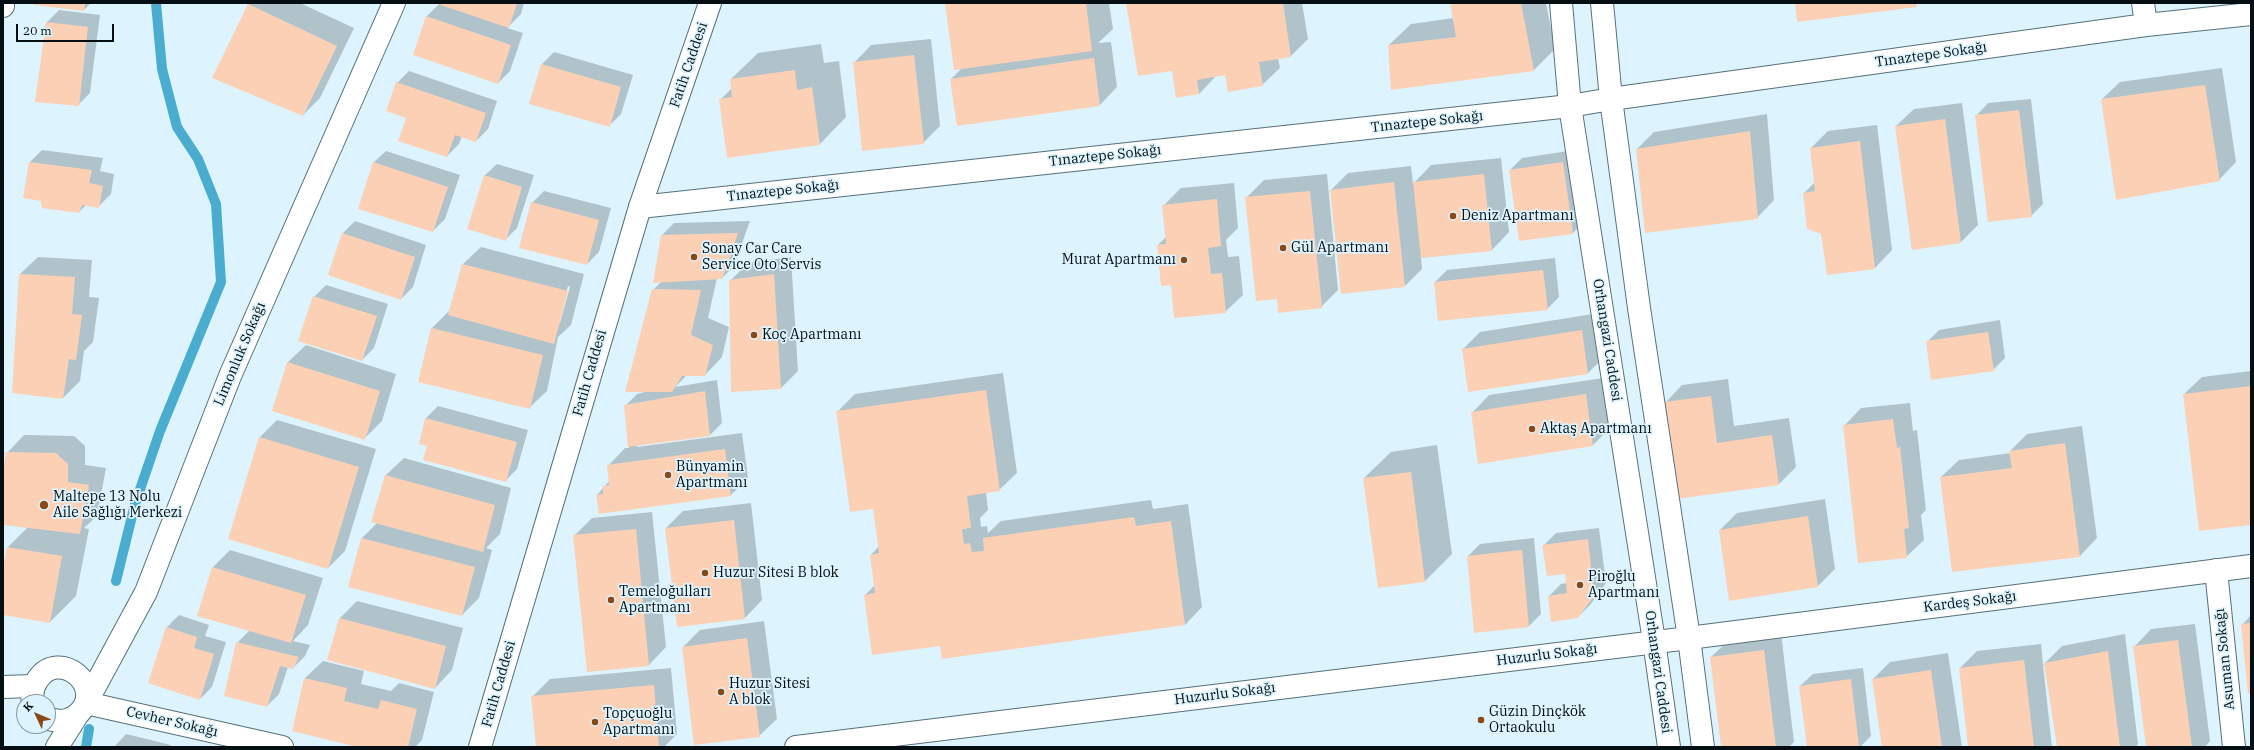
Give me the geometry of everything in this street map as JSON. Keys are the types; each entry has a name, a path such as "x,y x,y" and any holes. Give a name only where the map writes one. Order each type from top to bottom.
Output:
{"street":[{"name":"Limonluk Sokağı","path":"57,747 81,710 146,592 230,376 394,3"},
{"name":"Fatih Caddesi","path":"480,747 640,207 710,3"},
{"name":"Orhangazi Caddesi","path":"1561,3 1570,106 1654,641 1668,747"},
{"path":"1602,3 1611,99 1639,308 1689,638 1703,747"},
{"path":"2144,3 2146,26"},
{"name":"Tınaztepe Sokağı","path":"640,207 1570,106 1611,99 2146,26 2251,14"},
{"name":"Kardeş Sokağı","path":"1654,641 1689,638 2251,566"},
{"name":"Asuman Sokağı","path":"2216,570 2234,747"},
{"name":"Huzurlu Sokağı","path":"796,747 1654,641"},
{"path":"3,687 33,694 45,671 57,667 68,668 77,673 83,680 87,690 81,710 58,722 56,721"},
{"name":"Cevher Sokağı","path":"81,710 282,747"}],"building":[{"path":"35,3 85,3 84,11 34,5"},
{"path":"435,3 517,3 509,28"},
{"path":"945,3 1086,3 1092,51 954,70"},
{"path":"1126,3 1283,3 1291,57 1259,62 1263,86 1228,92 1225,75 1197,80 1199,94 1176,98 1172,71 1138,76"},
{"path":"1450,3 1521,3 1534,71 1391,90 1388,45 1456,37"},
{"path":"1795,3 1916,3 1917,7 1797,22"},
{"path":"248,4 337,46 303,116 212,78"},
{"path":"426,16 511,45 498,84 413,55"},
{"path":"46,22 88,27 79,106 35,102"},
{"path":"914,55 924,144 862,151 853,62"},
{"path":"1094,58 1100,106 957,126 950,79"},
{"path":"541,64 621,87 610,127 529,104"},
{"path":"795,70 797,90 812,87 820,145 727,158 719,99 732,97 730,79"},
{"path":"396,82 486,113 476,142 455,135 447,157 398,141 406,118 386,111"},
{"path":"2205,85 2220,181 2116,200 2101,99"},
{"path":"2019,110 2032,217 1988,222 1975,115"},
{"path":"1945,119 1961,243 1912,250 1895,126"},
{"path":"1750,131 1758,219 1645,233 1636,149"},
{"path":"1860,141 1875,269 1827,275 1821,234 1807,229 1803,193 1815,191 1810,148"},
{"path":"29,162 92,170 89,183 103,186 99,208 82,205 79,213 42,208 41,201 23,198"},
{"path":"373,162 448,187 433,232 358,209"},
{"path":"1563,162 1573,234 1519,241 1509,170"},
{"name":"Deniz Apartmanı","path":"1484,174 1492,251 1421,258 1413,182"},
{"path":"484,175 522,187 506,241 467,229"},
{"path":"1394,182 1405,287 1341,294 1330,190"},
{"name":"Gül Apartmanı","path":"1310,191 1322,308 1278,313 1277,299 1256,301 1245,197"},
{"name":"Murat Apartmanı","path":"1217,199 1221,246 1208,248 1211,274 1222,273 1226,313 1174,318 1171,285 1161,286 1157,245 1166,244 1162,205"},
{"path":"531,202 599,220 587,265 519,248"},
{"path":"342,233 415,257 401,300 328,275"},
{"name":"Sonay Car Care Service Oto Servis","path":"738,233 722,279 653,283 661,235"},
{"path":"462,264 568,291 554,344 448,315"},
{"path":"1543,270 1548,310 1438,321 1434,282"},
{"path":"19,274 75,277 72,314 82,315 76,360 69,359 63,399 12,393"},
{"name":"Koç Apartmanı","path":"774,274 781,389 731,392 729,280"},
{"path":"652,289 701,290 691,335 713,345 705,376 682,376 672,392 625,392"},
{"path":"313,296 377,316 362,361 298,341"},
{"path":"431,328 543,355 530,409 418,382"},
{"path":"1582,330 1588,374 1468,392 1462,349"},
{"path":"1988,332 1994,371 1931,380 1926,341"},
{"path":"287,362 380,391 365,440 272,411"},
{"path":"2251,386 2251,525 2199,531 2183,394"},
{"path":"986,390 1000,491 967,496 971,528 962,529 964,544 970,543 972,552 984,551 983,538 1134,517 1136,526 1171,521 1185,625 942,659 940,646 872,655 864,595 875,593 870,555 879,553 873,509 850,512 836,411"},
{"path":"705,391 710,436 628,447 624,405"},
{"name":"Aktaş Apartmanı","path":"1586,394 1593,446 1478,464 1471,412"},
{"path":"1711,396 1717,443 1772,435 1779,485 1676,499 1664,402"},
{"path":"425,418 517,442 506,482 423,460 427,446 419,444"},
{"path":"1893,419 1897,448 1900,447 1909,528 1904,529 1907,558 1858,563 1843,425"},
{"path":"259,437 359,467 328,569 228,539"},
{"path":"2065,443 2080,557 1952,572 1940,477 2012,468 2009,451"},
{"name":"Bünyamin Apartmanı","path":"725,449 731,496 599,514 596,495 603,494 603,486 609,485 607,465"},
{"name":"Maltepe 13 Nolu Aile Sağlığı Merkezi","path":"6,452 56,453 68,464 68,482 89,485 80,534 3,525 3,470"},
{"path":"1411,472 1425,582 1378,588 1363,478"},
{"path":"385,475 495,505 483,552 371,522"},
{"path":"1808,516 1818,587 1729,601 1719,530"},
{"name":"Huzur Sitesi B blok","path":"734,520 745,619 677,627 665,528"},
{"name":"Temeloğulları Apartmanı","path":"636,529 649,666 587,672 573,535"},
{"path":"361,538 475,567 462,616 348,587"},
{"name":"Piroğlu Apartmanı","path":"1588,539 1594,596 1578,618 1551,622 1548,596 1567,593 1565,574 1547,576 1542,545"},
{"path":"7,547 62,556 50,623 3,615 3,568"},
{"path":"1522,550 1529,627 1474,633 1467,556"},
{"path":"212,567 306,595 291,643 197,616"},
{"path":"339,618 446,646 435,689 327,660"},
{"path":"2251,623 2251,693 2248,693 2241,624"},
{"path":"166,627 197,637 194,648 214,654 200,700 148,683"},
{"name":"Huzur Sitesi A blok","path":"747,638 760,737 694,745 682,647"},
{"path":"2178,640 2192,747 2146,747 2133,646"},
{"path":"236,642 299,657 293,669 280,666 267,707 224,696"},
{"path":"1764,650 1776,747 1721,747 1710,657"},
{"path":"2108,651 2120,747 2057,747 2044,663"},
{"path":"2024,660 2034,747 1968,747 1959,668"},
{"path":"1931,670 1942,747 1882,747 1872,679"},
{"path":"304,678 347,688 344,701 378,709 381,700 417,709 408,747 357,747 292,731"},
{"path":"1851,679 1859,747 1807,747 1799,686"},
{"name":"Topçuoğlu Apartmanı","path":"654,685 659,747 536,747 531,696"}],"waterway":[{"path":"116,581 135,504 160,431 221,282 216,204 198,159 177,127 162,69 156,3"},
{"path":"86,747 89,729"}],"place":[{"name":"Deniz Apartmanı","path":"1453,216"},
{"name":"Gül Apartmanı","path":"1283,248"},
{"name":"Sonay Car Care Service Oto Servis","path":"694,257"},
{"name":"Murat Apartmanı","path":"1184,260"},
{"name":"Koç Apartmanı","path":"754,335"},
{"name":"Aktaş Apartmanı","path":"1532,429"},
{"name":"Bünyamin Apartmanı","path":"668,475"},
{"name":"Maltepe 13 Nolu Aile Sağlığı Merkezi","path":"44,505"},
{"name":"Huzur Sitesi B blok","path":"705,573"},
{"name":"Piroğlu Apartmanı","path":"1580,585"},
{"name":"Temeloğulları Apartmanı","path":"611,600"},
{"name":"Huzur Sitesi A blok","path":"721,692"},
{"name":"Güzin Dinçkök Ortaokulu","path":"1481,720"},
{"name":"Topçuoğlu Apartmanı","path":"595,722"}]}
